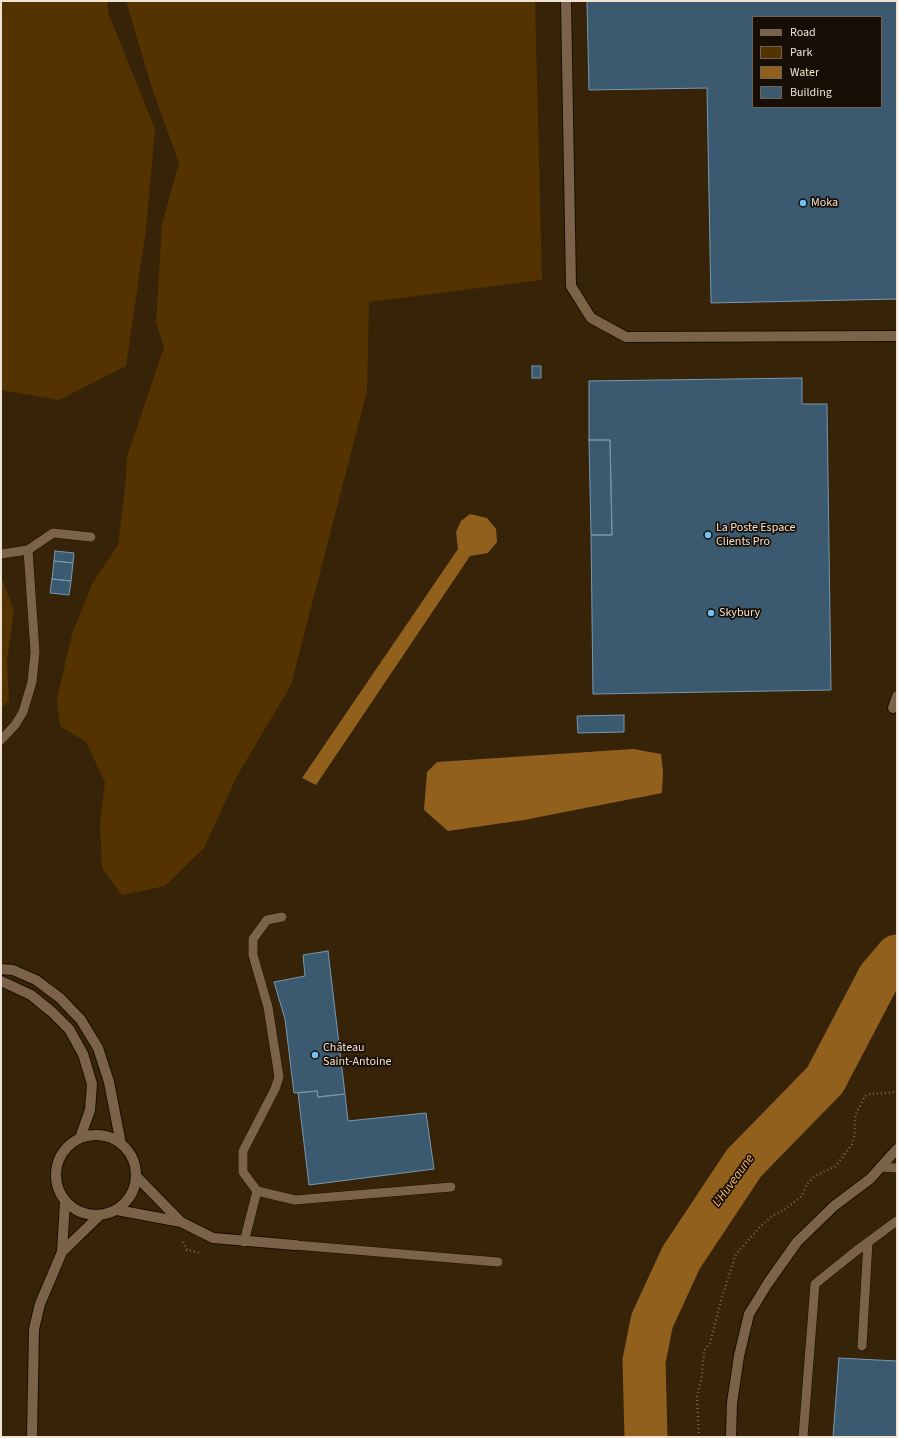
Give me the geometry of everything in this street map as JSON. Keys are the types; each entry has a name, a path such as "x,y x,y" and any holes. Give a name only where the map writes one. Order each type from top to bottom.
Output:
{"street":[{"path":"566,1 571,286 591,318 626,337 897,336"},
{"path":"893,708 897,696"},
{"path":"1,969 13,970 36,980 60,998 81,1020 98,1048 109,1082 121,1144"},
{"path":"1,981 31,995 52,1012 69,1029 83,1054 92,1084 90,1110 80,1138"},
{"path":"102,1135 121,1144 130,1153 135,1164 136,1176 131,1195 117,1210 99,1216 80,1213 65,1202 58,1191 55,1178 56,1166 61,1154 69,1144 80,1138 102,1135"},
{"path":"731,1437 732,1403 739,1356 749,1314 796,1242 834,1206 870,1178 897,1149"},
{"path":"136,1176 181,1222"},
{"path":"32,1437 34,1329 40,1304 62,1252 65,1202"},
{"path":"117,1210 181,1222 213,1238 244,1242 295,1245"},
{"path":"62,1252 99,1216"}],"lane":[{"path":"1,554 28,550 53,533 91,537"},
{"path":"1,740 15,725 23,712 32,682 35,652 28,550"},
{"path":"282,917 267,920 253,939 253,954 268,1007 279,1077 275,1089 243,1152 243,1172 257,1191 295,1200 451,1187"},
{"path":"880,1167 897,1168"},
{"path":"244,1242 257,1191"},
{"path":"803,1437 815,1284 897,1221"},
{"path":"862,1346 868,1242"},
{"path":"295,1245 498,1262"}],"green space":[{"path":"1,1 107,1 109,15 155,129 146,229 126,366 59,400 1,390"},
{"path":"126,1 535,1 542,280 369,302 367,391 291,685 237,776 204,848 165,886 122,895 102,868 100,824 105,782 86,742 60,726 57,699 72,634 93,582 118,545 125,489 127,457 164,347 156,322 162,224 179,163 152,88"},
{"path":"1,581 3,581 14,611 7,661 9,701 1,708"}],"water":[{"path":"470,514 487,518 496,529 497,542 488,553 470,556 316,785 302,778 458,549 456,532 461,521"},
{"path":"633,749 661,754 663,772 662,793 524,820 448,831 424,810 427,772 437,762"}],"building":[{"name":"Moka","path":"587,1 897,1 897,299 711,303 707,88 589,90"},
{"path":"532,366 541,366 541,378 532,378"},
{"name":"Skybury","path":"802,378 802,404 827,404 831,690 593,694 591,535 612,535 610,440 589,440 589,381"},
{"path":"589,440 610,440 612,535 591,535"},
{"path":"55,551 74,553 73,563 54,561"},
{"path":"54,561 73,563 71,581 52,579"},
{"path":"52,579 71,581 69,595 50,593"},
{"path":"624,715 624,732 578,733 577,716"},
{"name":"Château Saint-Antoine","path":"328,951 345,1094 318,1097 317,1091 294,1093 285,1019 274,982 305,976 303,955"},
{"path":"317,1091 318,1097 345,1094 348,1121 426,1113 434,1169 309,1185 298,1093"},
{"path":"839,1358 897,1361 897,1437 833,1437"}],"waterway":[{"name":"L'Huveaune","path":"646,1437 644,1361 652,1321 681,1258 744,1163 825,1080 879,977 897,956"}],"place":[{"name":"Moka","path":"803,203"},
{"name":"La Poste Espace Clients Pro","path":"708,535"},
{"name":"Skybury","path":"711,613"},
{"name":"Château Saint-Antoine","path":"315,1055"}]}
